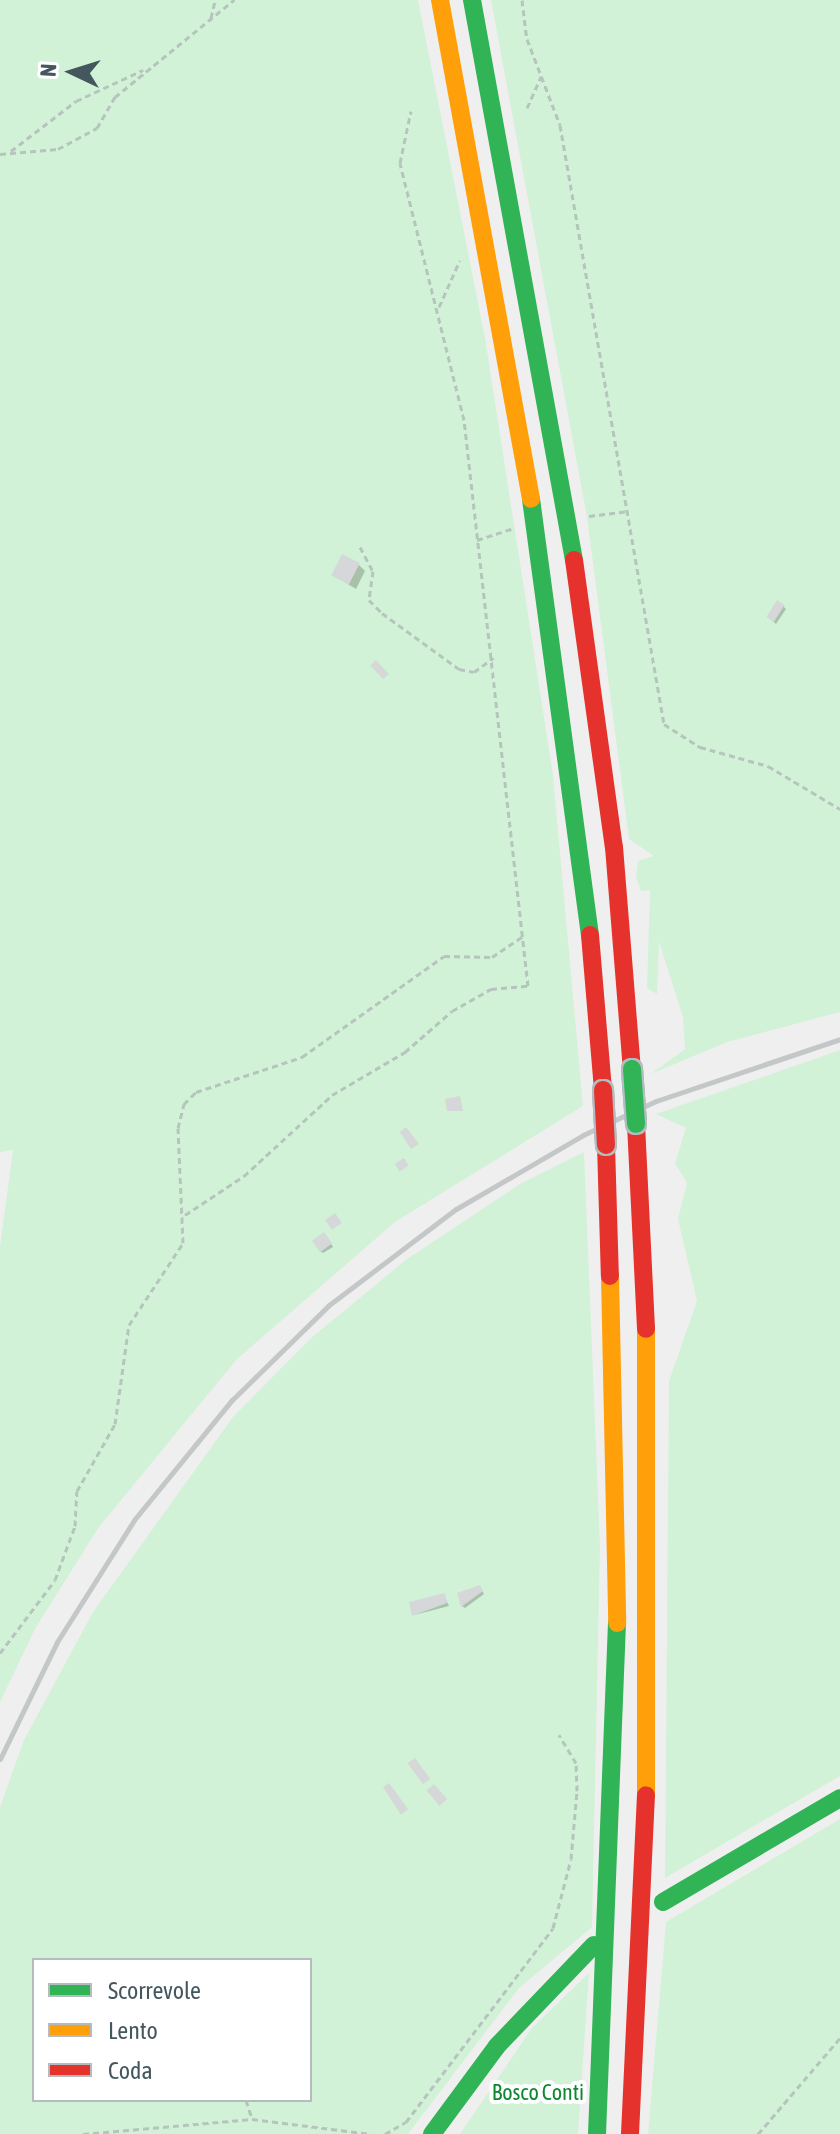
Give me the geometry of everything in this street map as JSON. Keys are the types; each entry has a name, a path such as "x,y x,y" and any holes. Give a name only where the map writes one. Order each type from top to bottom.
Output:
{"main road":[{"path":"440,0 540,548 584,857 603,1090 620,1560 597,2134"},
{"path":"472,0 573,552 614,847 632,1069 650,1401 651,1701 630,2134"},
{"path":"663,1902 840,1798"},
{"path":"432,2134 505,2035 594,1945"}],"path":[{"path":"211,18 215,0"},
{"path":"0,154 58,149 97,128 115,97 234,0"},
{"path":"522,0 541,76 560,125 664,724 700,747 768,766 840,809"},
{"path":"10,152 76,101 147,69"},
{"path":"527,108 541,76"},
{"path":"185,1215 452,1011 491,989 528,986 526,935 464,420 400,163 411,111"},
{"path":"438,309 460,260"},
{"path":"587,517 629,511"},
{"path":"477,540 513,528"},
{"path":"360,547 373,571 369,600 382,613 459,669 474,672 493,658"},
{"path":"0,1653 55,1580 75,1526 77,1491 115,1424 129,1325 183,1243 185,1215 178,1128 184,1104 196,1092 302,1057 444,956 492,957 526,935"},
{"path":"385,2134 406,2122 553,1928 571,1859 577,1791 576,1763 559,1735"},
{"path":"758,2134 840,2038"},
{"path":"247,2102 252,2119"},
{"path":"83,2134 252,2119 371,2134"}],"green space":[{"path":"0,0 418,0 485,338 553,775 583,1106 395,1222 237,1359 99,1527 36,1627 0,1702 0,1246 13,1150 0,1152"},
{"path":"491,0 840,0 840,1012 727,1042 651,1074 685,1049 683,1017 659,942 657,994 647,988 650,890 641,891 636,877 638,861 654,856 629,839 587,517"},
{"path":"840,1050 840,1776 665,1878 669,1381 697,1301 678,1219 687,1183 675,1163 686,1128 656,1114"},
{"path":"584,1152 600,1546 592,1927 519,1988 408,2134 0,2134 0,1807 24,1740 93,1612 233,1417 311,1338 407,1259 520,1184"},
{"path":"840,1819 840,2134 648,2134 666,1922"},
{"name":"Bosco Conti","path":"589,1973 578,2134 460,2134 532,2028"}],"building":[{"path":"342,554 360,563 349,584 331,575"},
{"path":"777,600 785,605 774,622 766,617"},
{"path":"376,660 389,674 383,679 370,665"},
{"path":"460,1096 463,1111 447,1111 445,1099"},
{"path":"406,1127 419,1144 411,1149 400,1132"},
{"path":"404,1158 409,1166 399,1171 395,1164"},
{"path":"335,1213 342,1223 332,1230 325,1220"},
{"path":"324,1232 332,1243 320,1252 312,1241"},
{"path":"480,1585 483,1591 461,1607 457,1593"},
{"path":"445,1593 447,1603 412,1616 409,1602"},
{"path":"415,1758 430,1779 423,1784 408,1763"},
{"path":"389,1783 408,1809 401,1815 383,1787"},
{"path":"434,1784 447,1799 440,1806 426,1791"}],"railway":[{"path":"0,1759 57,1642 134,1520 232,1400 329,1305 456,1209 583,1135 656,1101 840,1039"}],"traffic: fast":[{"path":"472,0 574,560"},
{"path":"531,499 590,935"},
{"path":"632,1069 636,1124"},
{"path":"597,2134 617,1623"},
{"path":"663,1902 840,1798"},
{"path":"432,2134 497,2046 594,1945"}],"traffic: slow":[{"path":"440,0 531,499"},
{"path":"610,1276 617,1623"},
{"path":"646,1329 646,1795"}],"traffic: jam":[{"path":"574,560 614,847 632,1069"},
{"path":"590,935 603,1090"},
{"path":"603,1090 606,1145"},
{"path":"636,1124 646,1329"},
{"path":"606,1145 610,1276"},
{"path":"630,2134 646,1795"}]}
